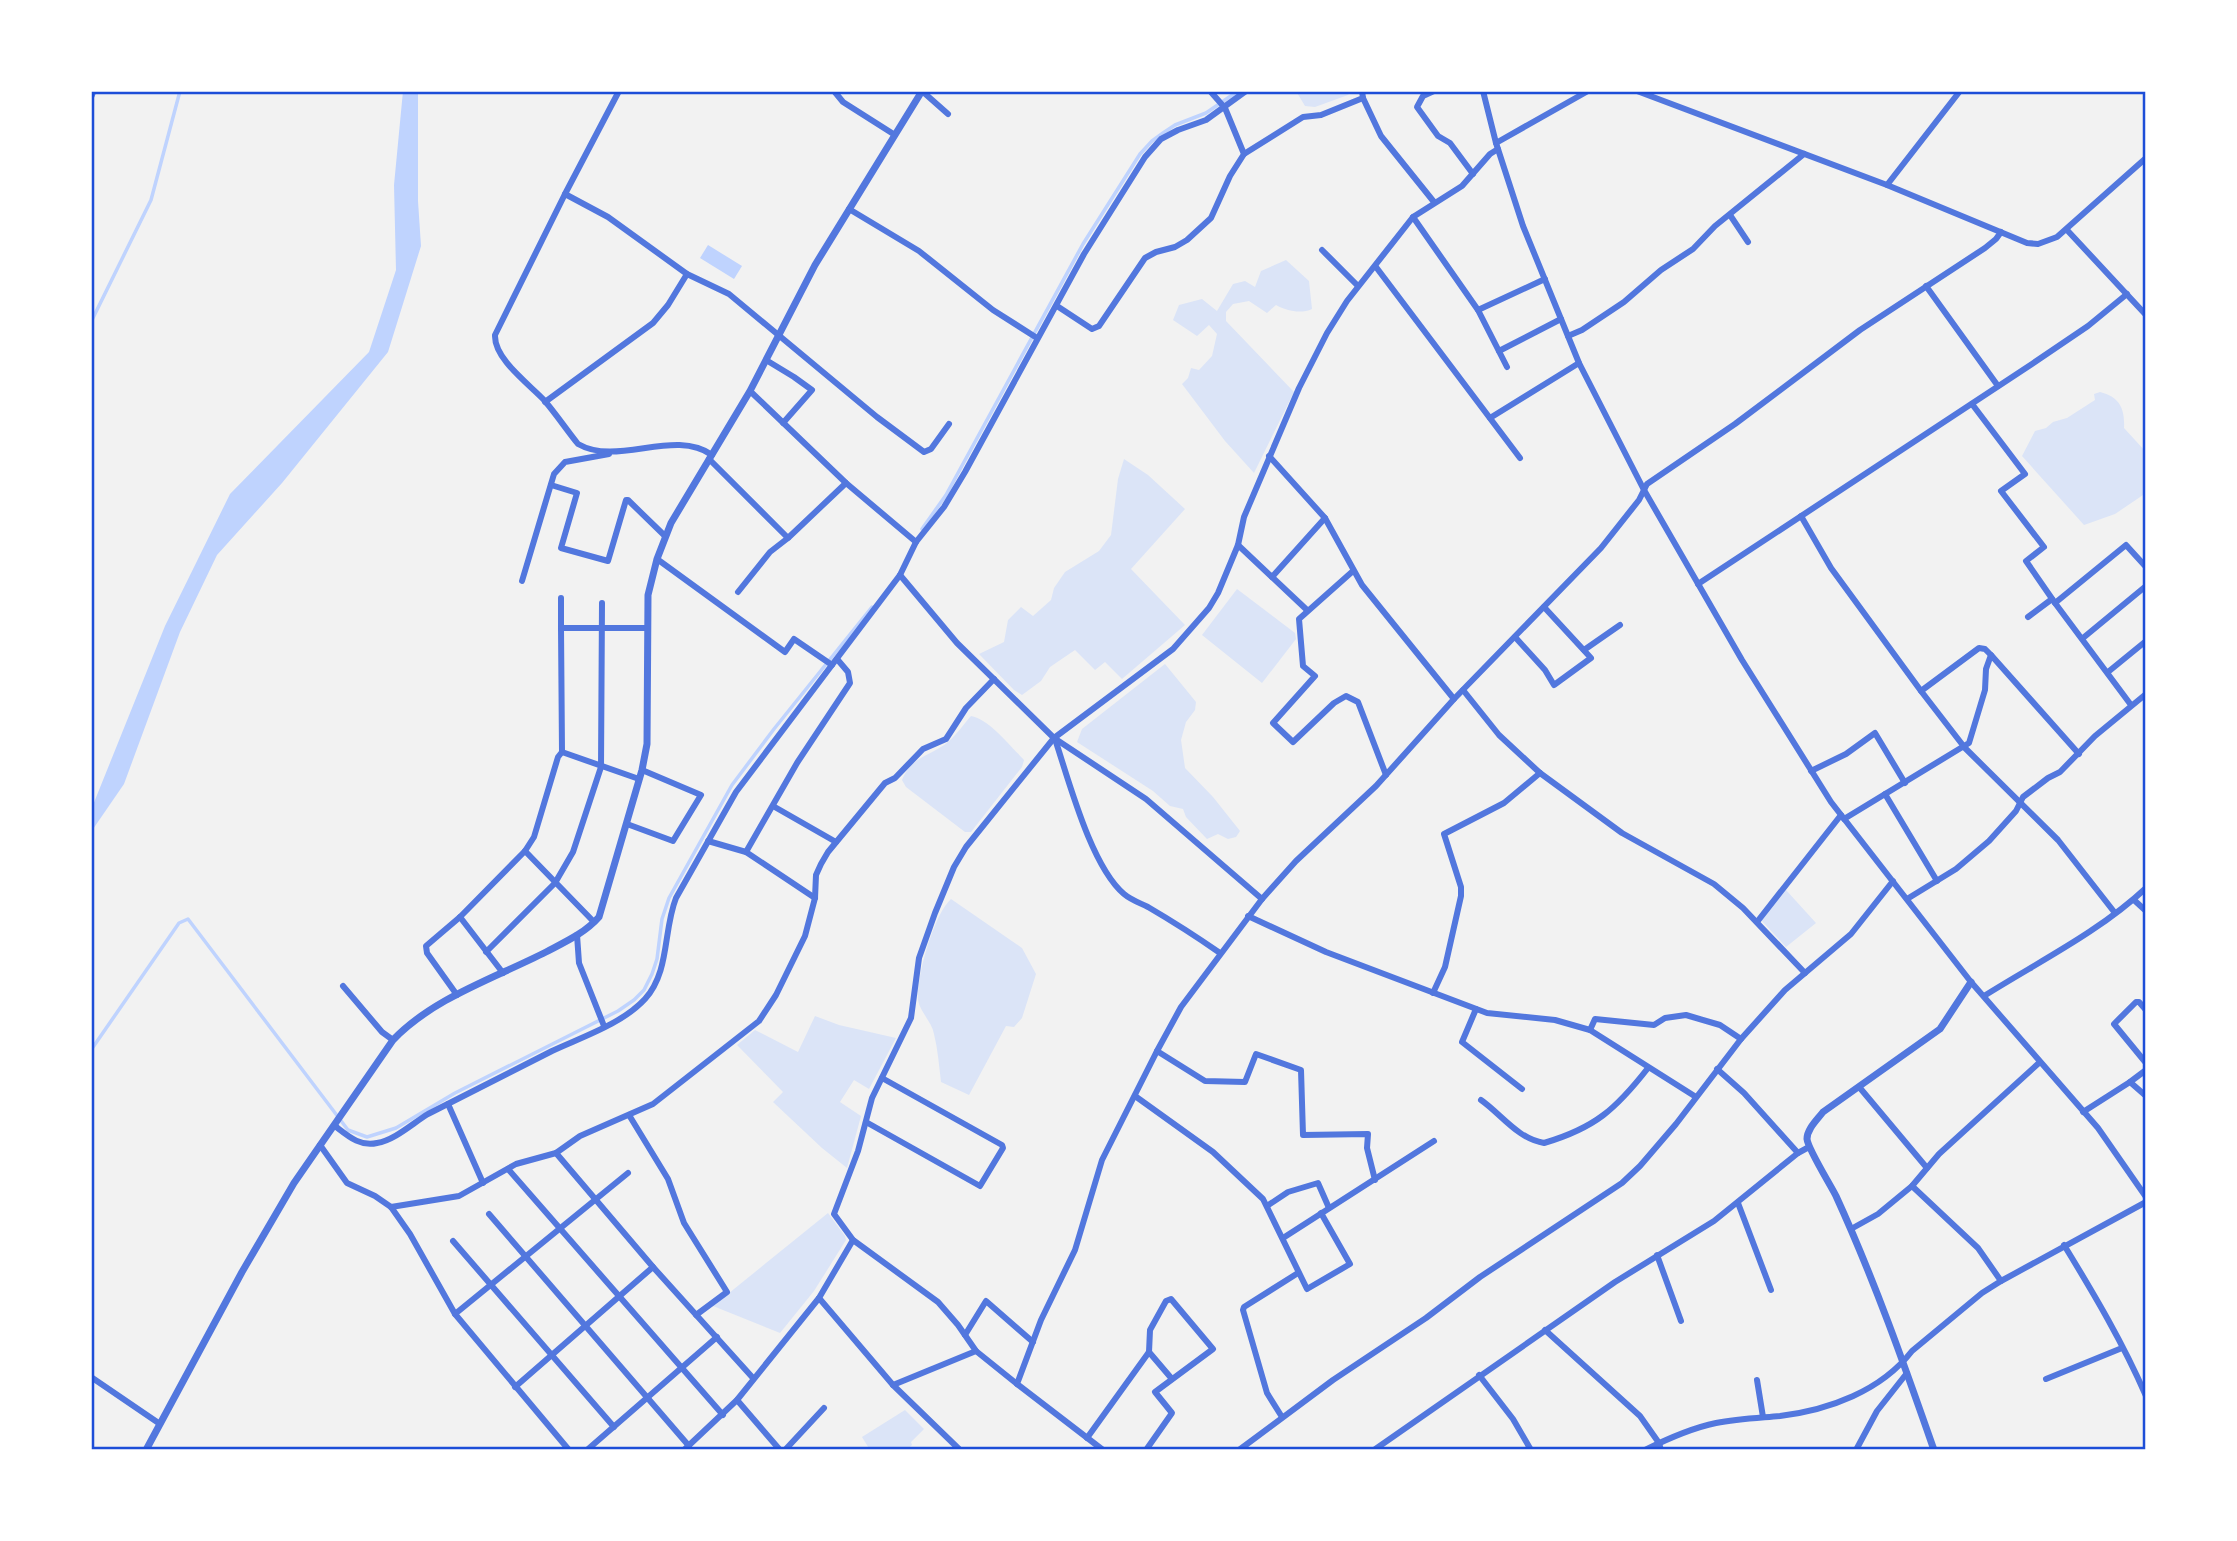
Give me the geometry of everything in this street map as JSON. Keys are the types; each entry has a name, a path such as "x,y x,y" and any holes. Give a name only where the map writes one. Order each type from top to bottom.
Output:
{"street":[{"path":"91,96 93,91"},
{"path":"615,453 584,448 578,444 545,402 511,369 494,338 619,91"},
{"path":"834,91 843,102 895,135"},
{"path":"146,1450 242,1272 294,1183 393,1040 410,1025 457,995 577,935 599,917 648,744 648,595 666,536 750,391 815,265 922,91 948,114"},
{"path":"1210,91 1225,108 1244,154"},
{"path":"335,1126 364,1144 380,1143 602,1022 624,1016 645,1000 663,965 673,907 736,792 900,575 916,542 944,507 1098,228 1145,157 1161,139 1206,120 1246,91"},
{"path":"1434,91 1423,96 1417,107 1438,136 1450,143 1473,174"},
{"path":"1483,91 1497,146 1523,226 1579,363 1644,490 1742,660 1842,817 1971,982 2083,1112 2146,1200 2001,1280 1912,1351 1903,1363 1882,1380 1848,1399 1807,1411 1711,1424 1660,1447 1645,1450"},
{"path":"1103,1450 976,1351 938,1301 853,1240 835,1217 834,1208 850,1174 882,1078 911,1018 919,958 954,867 979,830 1054,738 1173,649 1213,601 1238,545 1244,517 1269,456 1327,333 1358,286 1376,267 1413,217 1462,186 1497,146 1588,91"},
{"path":"1637,91 1887,185 2028,243 2038,244 2067,230 2146,158"},
{"path":"1887,185 1960,91"},
{"path":"1057,306 1092,329 1099,326 1145,258 1187,240 1211,218 1230,176 1244,154 1303,117 1321,115 1362,95 1381,136 1434,202"},
{"path":"1569,336 1583,330 1624,302 1661,270 1693,249 1804,154"},
{"path":"565,194 608,217 687,274 729,294 778,337 924,452 931,449 949,424"},
{"path":"849,209 919,250 993,310 1037,338"},
{"path":"1730,215 1748,242"},
{"path":"1413,217 1478,310 1507,368"},
{"path":"2067,230 2146,314"},
{"path":"1017,1384 1058,1284 1075,1251 1102,1160 1181,1007 1262,898 1296,860 1386,775 1454,699 1601,548 1639,500 1647,484 1745,416 1860,330 1985,248 2001,232"},
{"path":"1322,250 1358,286"},
{"path":"1376,267 1520,458"},
{"path":"545,402 653,323 687,274"},
{"path":"1478,310 1545,279"},
{"path":"1926,286 1998,386"},
{"path":"1698,583 2088,326 2127,294"},
{"path":"1499,351 1561,319"},
{"path":"766,360 812,390 783,423"},
{"path":"1490,418 1579,363"},
{"path":"750,391 846,483 916,542"},
{"path":"1972,404 2025,474 2001,491 2044,547 2026,561 2131,705"},
{"path":"2146,410 2146,416"},
{"path":"522,581 554,474 565,462 652,447 686,446 703,449 788,538"},
{"path":"1269,456 1313,502 1325,518 1353,571 1454,699"},
{"path":"738,592 769,552 788,538 846,483"},
{"path":"551,485 577,493 561,548 608,561 626,500 666,536"},
{"path":"1801,516 1831,568 1965,748 2081,867 2115,913"},
{"path":"1272,577 1325,518"},
{"path":"1238,545 1307,610"},
{"path":"2028,617 2126,545 2146,567"},
{"path":"657,559 785,652 794,639 848,672 850,683 812,740 746,852"},
{"path":"1353,571 1299,619 1303,666 1315,676 1273,723 1293,742 1334,703 1346,696 1357,702 1386,775"},
{"path":"900,575 957,643 1054,738 1146,799 1262,898"},
{"path":"2083,638 2146,586"},
{"path":"457,995 426,950 429,942 460,917 525,851 534,837 558,757 562,752 561,598"},
{"path":"486,952 555,883 573,852 601,767 602,603"},
{"path":"1515,636 1545,670 1554,685 1591,658 1544,607"},
{"path":"1584,650 1620,625"},
{"path":"561,628 647,628"},
{"path":"2108,672 2146,641"},
{"path":"1920,691 1979,648 1985,649 2079,754"},
{"path":"1757,922 1835,820 1965,748 1979,711 1991,655"},
{"path":"391,1207 458,1196 516,1164 556,1153 580,1136 653,1104 760,1021 806,936 815,898 816,875 836,842 885,783 895,778 923,749 946,739 966,708 994,679"},
{"path":"1463,690 1499,735 1541,773 1622,833 1714,884 1757,922 1805,973"},
{"path":"1907,899 1956,869 1989,841 2035,786 2060,772 2095,736 2146,694"},
{"path":"1811,771 1846,754 1875,733 1905,783"},
{"path":"1054,738 1089,834 1116,887 1129,898 1220,953"},
{"path":"562,752 639,779"},
{"path":"627,824 673,841 701,795 642,770"},
{"path":"1433,993 1445,967 1461,887 1444,834 1504,803 1541,773"},
{"path":"1885,794 1937,881"},
{"path":"773,806 836,842"},
{"path":"708,841 746,852 815,898"},
{"path":"525,851 594,922"},
{"path":"1239,1450 1480,1277 1622,1183 1657,1147 1741,1039 1785,990 1851,934 1893,881"},
{"path":"1984,996 2115,913 2146,888"},
{"path":"2134,900 2146,912"},
{"path":"1248,916 1282,933 1487,1013 1555,1020 1590,1030 1696,1097"},
{"path":"460,917 503,973"},
{"path":"577,935 579,963 602,1022"},
{"path":"1934,1450 1875,1285 1807,1138 1824,1112 1940,1029 1971,982"},
{"path":"343,986 382,1032 393,1040"},
{"path":"2146,1010 2136,1002 2114,1024 2146,1063"},
{"path":"1476,1009 1462,1042 1522,1089"},
{"path":"1590,1030 1595,1019 1654,1025 1665,1018 1686,1015 1720,1025 1741,1039"},
{"path":"1157,1051 1205,1081 1245,1082 1256,1054 1301,1070 1303,1135 1368,1134 1367,1149 1375,1180"},
{"path":"1851,1229 1878,1213 1912,1186 1939,1154 2040,1062"},
{"path":"1481,1100 1512,1127 1544,1143 1592,1124 1625,1097 1648,1068"},
{"path":"1717,1069 1744,1093 1798,1153"},
{"path":"2083,1112 2146,1070"},
{"path":"866,1122 980,1186 1003,1148 882,1078"},
{"path":"2130,1082 2146,1096"},
{"path":"1860,1088 1927,1168"},
{"path":"1135,1096 1213,1152 1256,1191 1267,1206 1307,1289 1350,1264 1321,1213"},
{"path":"448,1104 483,1183"},
{"path":"629,1115 668,1179 684,1223 727,1292 696,1315"},
{"path":"1283,1238 1434,1141"},
{"path":"320,1145 347,1183 391,1207 410,1234 454,1314 569,1450"},
{"path":"1374,1450 1545,1330 1657,1255 1714,1221 1809,1147"},
{"path":"556,1153 653,1267 753,1378"},
{"path":"508,1169 723,1415"},
{"path":"454,1314 628,1173"},
{"path":"1267,1206 1288,1192 1318,1183 1329,1208"},
{"path":"1912,1186 1978,1248 2001,1280"},
{"path":"1738,1203 1770,1290"},
{"path":"489,1214 648,1397 686,1448 737,1401 819,1298 853,1240"},
{"path":"453,1241 614,1427"},
{"path":"2064,1245 2098,1300 2146,1396"},
{"path":"1657,1255 1681,1321"},
{"path":"515,1387 653,1267"},
{"path":"1282,1417 1267,1393 1243,1310 1298,1273"},
{"path":"819,1298 893,1385 960,1450"},
{"path":"1087,1438 1149,1352 1150,1330 1166,1301 1171,1299 1213,1349 1155,1392 1172,1413 1146,1450"},
{"path":"965,1335 986,1301 1033,1342"},
{"path":"1545,1330 1640,1416 1660,1447"},
{"path":"587,1450 717,1337"},
{"path":"2046,1378 2122,1348"},
{"path":"893,1385 976,1351"},
{"path":"1149,1352 1172,1379"},
{"path":"1856,1450 1877,1411 1907,1373"},
{"path":"1479,1376 1513,1419 1531,1450"},
{"path":"91,1377 160,1424"},
{"path":"1757,1380 1763,1416"},
{"path":"737,1401 780,1450"},
{"path":"785,1450 824,1408"}],"shaded area":[{"path":"1296,91 1351,91 1348,95 1315,107 1305,106"},
{"path":"1286,260 1309,281 1312,309 1294,311 1276,305 1267,313 1249,301 1233,304 1226,312 1226,321 1294,392 1254,473 1225,441 1182,384 1188,378 1191,368 1199,370 1212,356 1217,334 1209,325 1197,336 1173,320 1179,305 1202,299 1217,311 1233,284 1245,281 1255,287 1261,271"},
{"path":"2100,392 2117,401 2123,415 2124,428 2146,452 2146,493 2115,514 2084,525 2022,456 2035,431 2067,418 2095,400 2094,394"},
{"path":"1124,459 1148,475 1185,509 1131,569 1185,625 1122,679 1105,662 1095,670 1075,650 1050,667 1041,681 1022,695 979,654 1004,642 1008,620 1021,607 1033,616 1051,600 1054,588 1065,572 1099,551 1111,535 1118,479"},
{"path":"1237,589 1295,633 1296,639 1262,683 1202,635"},
{"path":"1165,664 1196,702 1181,740 1185,768 1240,831 1236,837 1228,839 1218,834 1207,839 1186,817 1183,809 1170,806 1153,791 1077,742 1082,729"},
{"path":"971,716 985,722 1024,760 1022,767 971,832 965,832 906,787 902,780 911,765 949,741"},
{"path":"1786,890 1816,923 1786,947 1761,920"},
{"path":"951,899 1022,948 1036,974 1022,1018 1014,1027 1006,1026 969,1095 941,1082 933,1030 918,1000 927,946 938,918"},
{"path":"815,1016 839,1025 896,1038 869,1089 854,1080 840,1102 861,1116 847,1168 773,1102 783,1092 737,1045 755,1030 798,1052"},
{"path":"828,1213 846,1240 814,1291 780,1333 713,1306"},
{"path":"905,1410 924,1429 911,1442 912,1445 906,1450 870,1450 862,1437"}],"water":[{"path":"403,91 418,91 418,201 421,246 388,352 282,483 217,555 180,632 124,784 91,832 91,810 165,626 230,494 369,352 396,270 394,185"},
{"path":"708,245 742,266 734,279 700,258"}],"waterway":[{"path":"91,322 151,200 180,91"},
{"path":"922,529 946,495 1083,244 1140,154 1152,141 1175,125 1206,113 1238,91"},
{"path":"91,1050 179,923 188,919 348,1130 367,1137 396,1128 455,1093 618,1011 644,990 657,959 662,919 669,898 732,785 872,607"}]}
